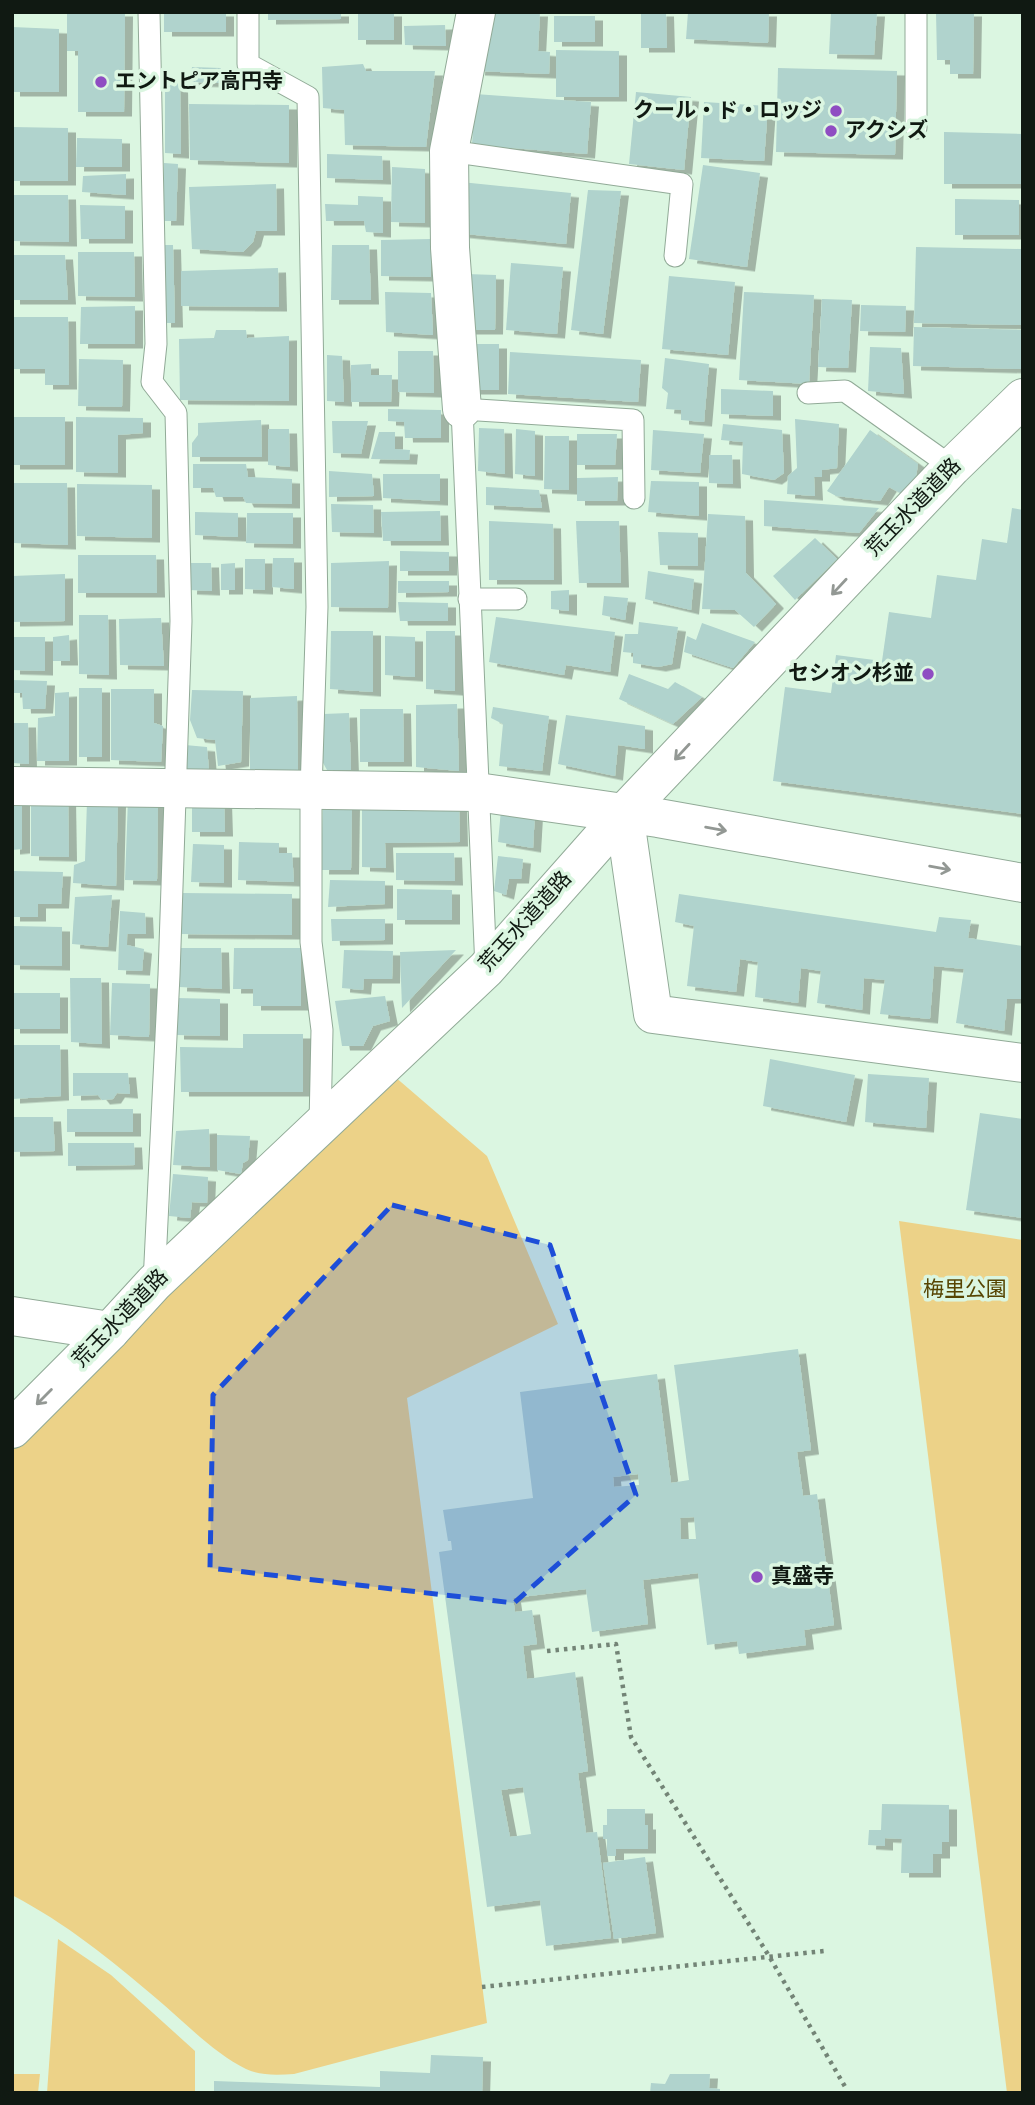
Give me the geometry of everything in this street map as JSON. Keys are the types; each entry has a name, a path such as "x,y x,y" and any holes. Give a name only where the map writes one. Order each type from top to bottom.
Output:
{"street":[{"path":"461,409 450,248 449,151 476,12"},
{"name":"荒玉水道道路","path":"12,1429 154,1283 485,968 624,813 952,467 1023,398"},
{"path":"12,786 477,792 624,813 1023,883"},
{"path":"624,813 653,1014 1023,1063"},
{"path":"12,1316 110,1331"}],"lane":[{"path":"149,12 156,344 152,382 176,413 181,621 154,1283"},
{"path":"248,12 248,64 308,97 317,607 311,791 311,942 322,1030 320,1127"},
{"path":"916,12 916,128"},
{"path":"449,151 682,184 676,256"},
{"path":"808,393 845,391 952,467"},
{"path":"485,968 461,409 632,420 634,498"},
{"path":"469,599 516,599"}],"path":[{"path":"547,1651 616,1644 631,1737 769,1956 847,2090"},
{"path":"482,1987 824,1951"}],"highlighted area":[{"path":"392,1205 550,1245 636,1495 514,1603 210,1568 213,1395"}],"green space":[{"path":"387,1070 487,1156 558,1324 407,1398 487,2023 294,2074 263,2074 234,2063 87,1943 12,1895 12,1435"},
{"name":"梅里公園","path":"899,1221 1023,1240 1023,2093 1007,2093"},
{"path":"58,1939 111,1975 195,2051 195,2093 47,2093"},
{"path":"12,2074 40,2074 38,2093 12,2093"}],"building":[{"name":"エントピア高円寺","path":"67,12 125,12 124,112 78,112 78,51 67,51"},
{"path":"164,12 226,12 226,32 164,32"},
{"path":"268,12 341,12 341,19 268,20"},
{"path":"358,12 394,12 394,40 358,40"},
{"path":"480,12 540,12 538,51 550,52 549,74 477,71"},
{"path":"641,12 666,12 667,48 641,48"},
{"path":"688,12 769,12 768,43 686,39"},
{"path":"831,12 877,12 874,55 829,54"},
{"path":"936,12 974,12 973,74 950,74 950,60 937,60"},
{"path":"554,16 595,16 595,42 554,42"},
{"path":"445,25 446,46 405,45 404,26"},
{"path":"12,27 59,29 59,92 12,92"},
{"path":"556,50 619,51 619,97 556,97"},
{"path":"363,64 366,71 435,71 426,147 345,145 344,110 323,108 322,67"},
{"path":"192,67 221,68 221,83 190,82"},
{"name":"クール・ド・ロッジ","path":"778,68 897,71 895,155 776,152"},
{"path":"165,82 180,83 181,154 165,153"},
{"path":"636,92 691,97 684,170 629,164"},
{"path":"475,94 591,102 587,154 472,145"},
{"path":"704,102 768,106 764,161 701,158"},
{"path":"189,104 289,105 289,163 190,160"},
{"path":"12,127 68,128 68,181 12,181"},
{"path":"944,132 1023,134 1023,184 944,184"},
{"path":"77,138 122,139 122,167 76,167"},
{"path":"327,154 382,156 383,180 327,178"},
{"path":"164,163 178,164 176,221 163,221"},
{"path":"703,165 760,173 747,267 689,259"},
{"path":"392,167 425,169 425,223 391,222"},
{"path":"126,174 126,195 82,192 83,176"},
{"path":"461,182 571,193 566,244 456,233"},
{"path":"276,184 277,231 256,231 253,242 243,252 192,249 189,187"},
{"path":"588,190 621,191 603,334 571,330"},
{"path":"12,195 68,195 69,242 12,241"},
{"path":"358,196 383,197 383,233 366,232 364,221 326,221 325,204 358,205"},
{"path":"955,199 1019,200 1019,235 955,235"},
{"path":"80,205 125,206 125,239 81,239"},
{"path":"431,239 431,277 381,276 381,240"},
{"path":"164,245 173,245 175,323 163,323"},
{"path":"332,245 369,245 371,300 331,300"},
{"path":"916,247 1023,249 1023,325 914,323"},
{"path":"78,252 134,252 135,297 78,296"},
{"path":"12,255 65,255 68,300 12,300"},
{"path":"511,263 563,267 557,334 506,330"},
{"path":"278,268 279,307 181,306 181,271"},
{"path":"466,274 496,275 495,330 465,330"},
{"path":"669,276 735,282 728,355 662,349"},
{"path":"385,292 431,293 433,335 386,332"},
{"path":"744,292 814,295 809,384 739,380"},
{"path":"822,299 852,300 848,368 818,367"},
{"path":"861,305 906,306 905,332 860,331"},
{"path":"135,306 135,344 80,344 81,307"},
{"path":"12,317 68,317 69,385 45,385 45,369 12,369"},
{"path":"914,327 1023,330 1022,369 913,366"},
{"path":"216,330 246,330 247,338 289,336 289,401 180,400 179,339 214,338"},
{"path":"467,344 499,344 499,390 467,390"},
{"path":"870,347 901,348 904,394 868,391"},
{"path":"398,351 433,351 434,393 398,392"},
{"path":"510,352 641,360 638,402 508,394"},
{"path":"327,355 342,356 344,402 327,401"},
{"path":"665,358 709,364 704,422 681,420 681,410 666,409 668,393 662,388"},
{"path":"79,359 123,360 122,407 78,406"},
{"path":"371,364 371,375 392,375 391,402 351,402 351,365"},
{"path":"721,389 773,391 773,416 721,414"},
{"path":"388,409 441,410 441,438 405,438 404,422 388,421"},
{"path":"12,417 65,417 65,465 12,465"},
{"path":"76,417 143,418 143,433 118,435 118,473 76,472"},
{"path":"795,419 839,424 837,468 822,470 822,477 814,477 815,496 787,494 788,476 797,468"},
{"path":"261,420 262,457 192,457 192,443 198,435 198,423"},
{"path":"332,421 368,421 361,454 333,453"},
{"path":"723,424 782,430 784,473 774,480 742,474 743,442 721,440"},
{"path":"479,428 504,429 505,474 478,471"},
{"path":"268,429 289,429 290,467 268,465"},
{"path":"516,429 535,431 535,476 515,474"},
{"path":"653,430 704,434 700,473 651,470"},
{"path":"870,430 918,464 916,477 902,494 889,487 880,501 836,496 827,491"},
{"path":"379,432 395,432 395,449 410,450 409,460 371,459"},
{"path":"577,434 617,434 615,465 577,465"},
{"path":"545,436 569,436 569,490 544,489"},
{"path":"709,455 732,455 733,484 709,483"},
{"path":"193,464 246,464 248,477 292,479 292,504 246,503 243,497 216,497 213,488 193,488"},
{"path":"329,471 372,474 374,496 329,497"},
{"path":"383,474 440,474 440,501 383,498"},
{"path":"618,477 617,501 577,501 577,478"},
{"path":"651,481 699,482 699,516 648,512"},
{"path":"14,483 67,483 68,545 13,543"},
{"path":"77,484 152,485 152,538 77,536"},
{"path":"486,487 539,490 542,508 486,505"},
{"path":"764,500 879,508 859,533 764,526"},
{"path":"331,504 373,505 374,533 332,532"},
{"name":"セシオン杉並","path":"1012,508 1023,510 1023,814 773,781 785,687 831,693 836,655 882,661 889,612 931,618 937,575 976,580 982,539 1007,543"},
{"path":"440,511 441,541 383,541 381,512"},
{"path":"195,512 238,513 238,537 195,535"},
{"path":"247,513 293,513 293,544 246,543"},
{"path":"708,514 745,516 746,573 776,604 754,627 735,610 702,609"},
{"path":"489,521 553,524 554,580 489,580"},
{"path":"576,521 619,521 621,583 579,583"},
{"path":"658,532 698,533 698,566 660,565"},
{"path":"815,538 837,559 795,600 773,576"},
{"path":"400,551 449,552 449,571 400,571"},
{"path":"78,555 156,555 157,593 78,593"},
{"path":"273,558 294,558 294,589 272,587"},
{"path":"245,559 265,559 265,590 245,589"},
{"path":"389,561 388,608 331,607 331,563"},
{"path":"190,563 211,563 212,591 189,590"},
{"path":"235,563 235,590 221,590 221,564"},
{"path":"648,571 694,579 691,610 645,599"},
{"path":"65,574 65,621 12,622 12,576"},
{"path":"398,581 449,581 449,592 398,593"},
{"path":"569,590 569,611 551,609 551,591"},
{"path":"604,596 628,598 625,620 602,615"},
{"path":"398,602 448,603 448,621 400,621"},
{"path":"79,615 108,615 109,675 79,674"},
{"path":"496,617 615,632 610,672 566,665 564,675 489,662"},
{"path":"161,618 164,666 120,665 119,619"},
{"path":"639,622 678,627 672,664 658,667 633,663 633,653 623,652 625,634 638,634"},
{"path":"702,623 755,642 733,668 684,652 687,636 696,640"},
{"path":"331,631 373,631 373,692 330,689"},
{"path":"426,631 455,631 455,691 426,689"},
{"path":"69,635 70,661 53,661 53,637"},
{"path":"385,636 415,637 415,677 385,675"},
{"path":"12,637 45,637 45,671 12,670"},
{"path":"629,674 668,689 675,682 702,697 673,724 619,699"},
{"path":"12,680 47,681 45,709 23,709 22,693 12,693"},
{"path":"79,688 102,688 102,757 79,757"},
{"path":"111,689 154,689 154,723 163,726 161,762 111,760"},
{"path":"192,690 243,691 241,762 218,766 215,740 197,738 190,720"},
{"path":"69,692 69,761 37,761 38,718 55,716 55,693"},
{"path":"297,696 298,771 250,770 250,698"},
{"path":"457,704 459,771 416,767 416,705"},
{"path":"493,707 549,716 542,771 499,766 503,724 491,718"},
{"path":"360,709 403,709 404,762 360,762"},
{"path":"349,713 351,770 327,770 322,761 323,714"},
{"path":"566,715 645,726 645,749 618,745 615,776 558,764"},
{"path":"12,723 28,723 29,764 12,763"},
{"path":"185,745 207,747 209,771 184,770"},
{"path":"68,796 69,857 31,856 31,797"},
{"path":"12,797 22,798 22,849 12,850"},
{"path":"192,798 224,799 225,832 192,832"},
{"path":"128,799 158,800 157,881 125,880"},
{"path":"87,801 118,801 116,886 73,883 74,865 85,861"},
{"path":"323,801 352,802 351,870 321,870"},
{"path":"362,803 459,803 460,842 385,843 386,868 362,867"},
{"path":"501,810 535,813 533,848 498,842"},
{"path":"239,842 279,843 279,853 292,853 294,882 238,880"},
{"path":"193,844 224,845 224,883 191,882"},
{"path":"396,853 454,853 455,881 396,880"},
{"path":"498,856 523,859 521,879 509,879 506,895 494,891"},
{"path":"12,871 63,872 61,904 38,904 38,917 12,917"},
{"path":"330,880 385,881 385,904 328,907"},
{"path":"397,889 452,890 452,920 397,920"},
{"path":"181,893 292,894 292,935 180,934"},
{"path":"679,894 936,932 939,917 971,920 968,938 1023,946 1023,999 1007,999 1004,1031 956,1023 964,969 934,966 930,1019 880,1014 885,980 864,978 862,1010 817,1003 821,971 801,968 798,1003 755,997 758,962 740,959 736,992 687,986 694,926 675,922"},
{"path":"112,895 108,947 72,944 75,897"},
{"path":"120,911 145,913 146,934 127,934 127,945 144,949 142,971 118,970"},
{"path":"331,919 385,919 385,940 332,941"},
{"path":"12,926 62,927 62,966 12,965"},
{"path":"180,948 221,948 222,989 179,987"},
{"path":"234,948 301,948 301,1006 253,1006 253,989 233,989"},
{"path":"344,950 393,951 392,979 364,979 363,990 342,988"},
{"path":"456,950 402,1008 400,952"},
{"path":"70,978 101,978 102,1044 71,1042"},
{"path":"112,983 150,984 149,1037 110,1035"},
{"path":"12,993 60,993 60,1029 12,1029"},
{"path":"385,996 390,1021 373,1026 363,1046 342,1046 335,1001"},
{"path":"176,998 220,999 220,1036 176,1035"},
{"path":"243,1034 303,1034 303,1092 181,1092 180,1047 243,1048"},
{"path":"12,1045 60,1045 61,1096 12,1099"},
{"path":"770,1059 855,1075 846,1122 763,1106"},
{"path":"73,1073 128,1073 130,1094 117,1093 113,1099 102,1100 98,1095 73,1096"},
{"path":"868,1074 929,1078 926,1128 865,1122"},
{"path":"67,1109 133,1109 133,1132 67,1132"},
{"path":"980,1113 1023,1119 1023,1218 966,1210"},
{"path":"12,1117 53,1117 55,1151 12,1152"},
{"path":"209,1129 210,1167 173,1165 176,1131"},
{"path":"217,1135 250,1136 248,1160 243,1163 241,1174 217,1170"},
{"path":"68,1143 134,1143 135,1165 68,1166"},
{"path":"173,1174 208,1177 207,1203 192,1202 190,1218 169,1216"},
{"path":"798,1349 811,1450 797,1452 803,1496 817,1494 834,1625 804,1630 806,1645 739,1654 737,1641 707,1645 698,1573 643,1580 648,1624 592,1632 586,1589 513,1598 515,1612 532,1610 537,1644 523,1646 527,1679 575,1672 588,1771 578,1773 586,1833 597,1832 611,1938 546,1946 540,1900 487,1907 439,1552 452,1550 443,1510 533,1498 520,1392 657,1374 671,1483 689,1480 674,1365","holes":["638,1474 639,1485 614,1487 613,1477","694,1517 696,1539 681,1539 680,1518","523,1787 531,1834 510,1837 501,1790"]},
{"path":"882,1804 949,1805 949,1842 942,1842 942,1854 933,1854 933,1873 901,1873 902,1839 885,1838 885,1846 868,1845 869,1830 881,1830"},
{"path":"607,1809 645,1809 648,1849 616,1849 616,1856 607,1856 607,1839 603,1839 603,1825 607,1825"},
{"path":"645,1857 656,1933 614,1939 603,1863"},
{"path":"431,2055 483,2057 482,2093 214,2093 214,2081 380,2087 380,2071 430,2073"},
{"path":"670,2074 710,2074 709,2088 720,2089 720,2093 650,2093 651,2083 665,2084"}],"place":[{"name":"エントピア高円寺","path":"101,82"},
{"name":"クール・ド・ロッジ","path":"836,111"},
{"name":"アクシズ","path":"831,131"},
{"name":"セシオン杉並","path":"928,674"},
{"name":"真盛寺","path":"757,1577"}]}
